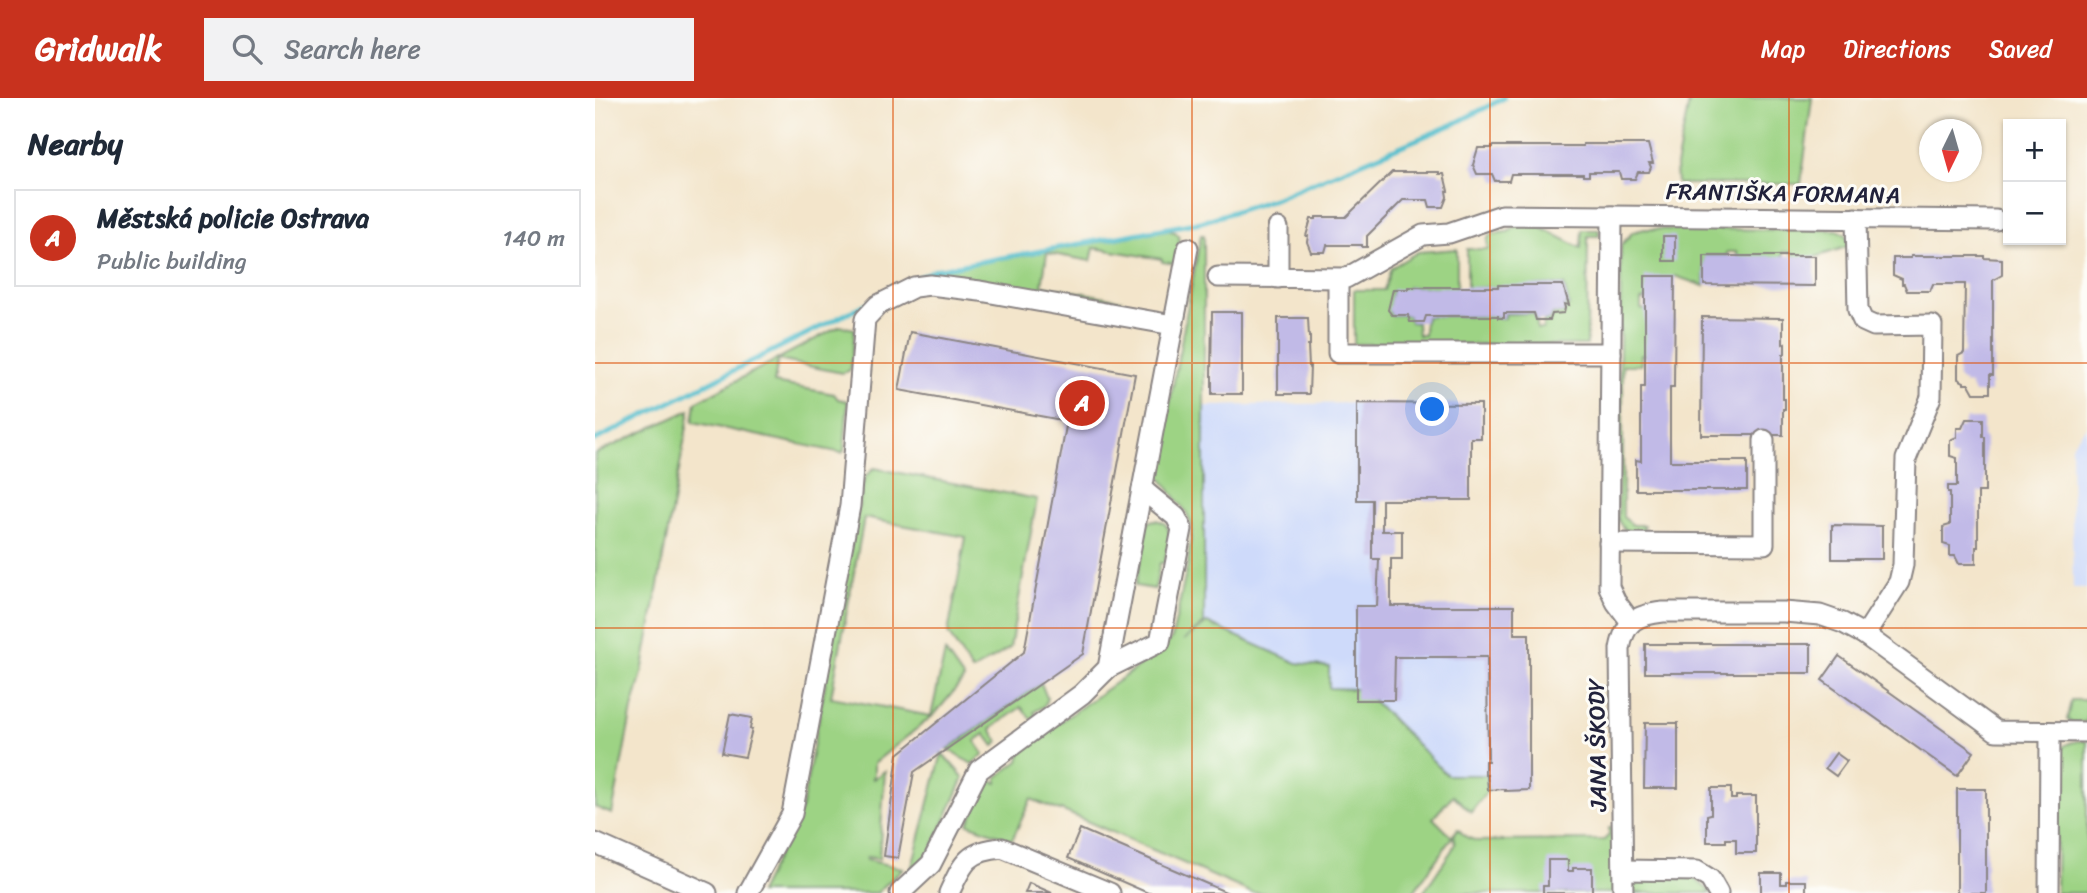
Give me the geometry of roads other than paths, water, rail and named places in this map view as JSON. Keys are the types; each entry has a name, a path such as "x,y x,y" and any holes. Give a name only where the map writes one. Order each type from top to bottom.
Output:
{"street":[{"name":"FRANTIŠKA FORMANA","path":"1218,277 1338,279 1354,275 1423,235 1449,233 1502,215 1996,220"},
{"path":"1612,216 1609,587 1631,622 1644,614 1663,612 1784,612 1820,615 1865,635 1996,731 2087,732"},
{"path":"1856,218 1858,310 1863,321 1874,326 1932,325 1931,397 1906,459 1903,565 1899,582 1865,635"},
{"path":"1278,228 1278,278"},
{"path":"1108,668 1188,248"},
{"path":"1338,279 1338,353 1611,353"},
{"path":"748,893 792,814 850,506 866,319 878,305 913,287 930,285 980,291 1173,325"},
{"path":"1609,543 1764,544 1764,440"},
{"path":"900,893 931,864 979,770 1082,694 1108,668 1160,642 1182,528 1176,517 1142,489"},
{"name":"JANA ŠKODY","path":"1623,893 1620,649 1623,634 1631,622"},
{"path":"2049,893 2050,732"},
{"path":"595,843 708,893"},
{"path":"949,893 961,866 985,850 1002,848 1110,893"},
{"path":"1623,870 1697,871 1710,879 1718,893"}],"waterway":[{"path":"915,279 934,270 1201,222 1274,199 1454,124 1504,98"},
{"path":"595,440 872,301"}],"place":[{"name":"Městská policie Ostrava","path":"1082,403"}]}
